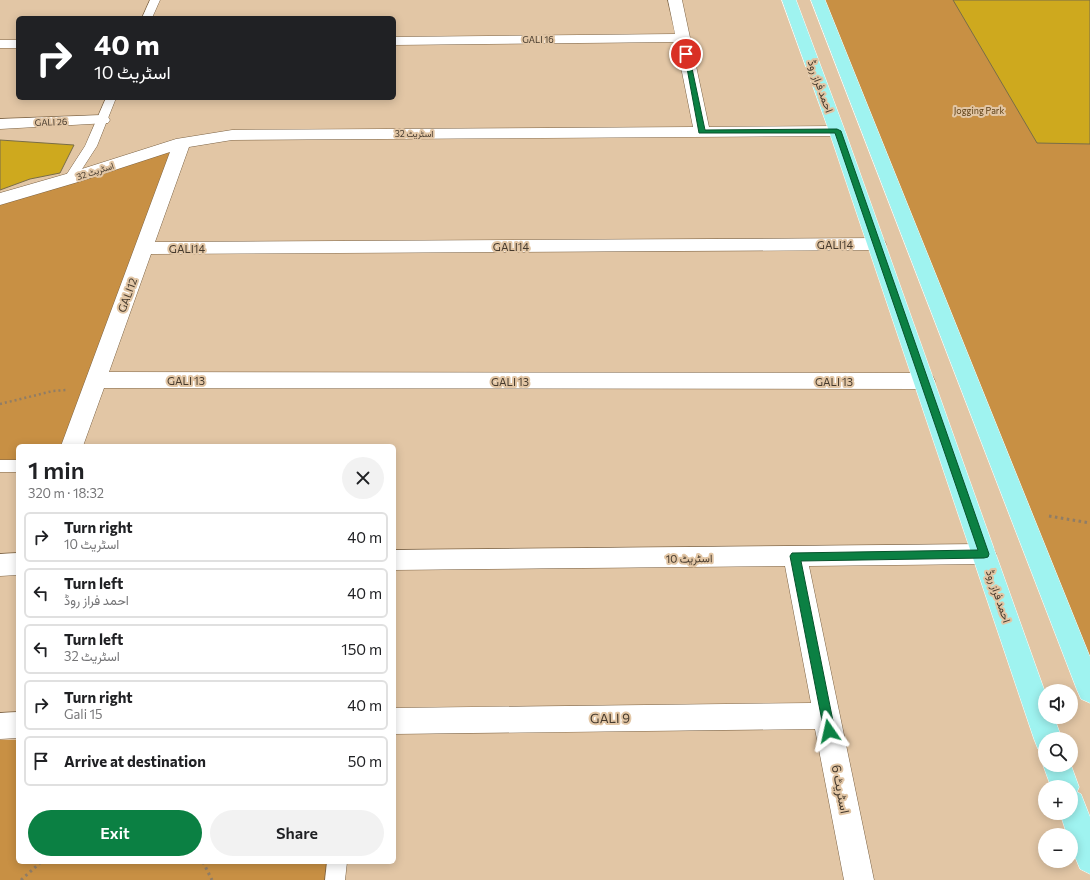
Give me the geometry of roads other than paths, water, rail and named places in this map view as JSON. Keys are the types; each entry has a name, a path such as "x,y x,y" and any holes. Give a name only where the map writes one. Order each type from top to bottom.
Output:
{"main road":[{"name":"احمد فراز روڈ","path":"789,0 849,164 1046,732"},
{"path":"818,0 880,163 1090,690"},
{"path":"849,164 880,163"},
{"path":"1077,820 1090,859"}],"street":[{"path":"675,0 702,132"},
{"name":"GALI 16","path":"396,41 682,38"},
{"path":"0,44 16,44"},
{"name":"GALI 26","path":"0,124 102,120"},
{"name":"اسٹریٹ 32","path":"0,199 23,191 69,180 182,143 232,134 837,131"},
{"name":"GALI12","path":"73,444 182,143"},
{"name":"GALI14","path":"144,248 877,244"},
{"name":"GALI 13","path":"94,385 925,381"},
{"name":"اسٹریٹ 10","path":"396,560 984,554"},
{"name":"اسٹریٹ 6","path":"795,556 859,880"},
{"path":"0,565 16,564"},
{"name":"GALI 9","path":"396,721 826,716"},
{"path":"0,726 16,725"}],"lane":[{"path":"148,16 155,0"},
{"path":"69,180 91,146 110,100"},
{"path":"0,466 16,466"},
{"path":"335,880 337,864"}],"park label":[{"name":"Jogging Park","path":"979,110"}]}
